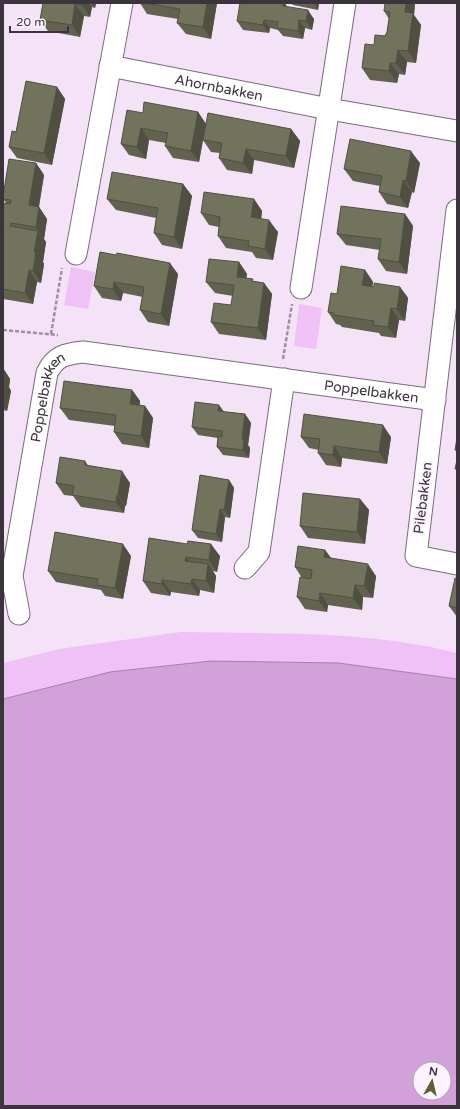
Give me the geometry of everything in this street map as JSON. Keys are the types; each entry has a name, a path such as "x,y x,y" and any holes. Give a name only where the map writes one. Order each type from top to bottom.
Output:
{"street":[{"path":"70,258 122,3"},
{"path":"297,296 329,109 345,3"},
{"name":"Ahornbakken","path":"110,66 329,109 457,131"},
{"path":"435,400 457,210"},
{"name":"Poppelbakken","path":"19,614 12,576 47,373 55,360 69,354 83,352 435,400"},
{"path":"245,568 259,552 284,379"},
{"name":"Pilebakken","path":"435,400 416,556 457,564"}],"path":[{"path":"51,334 70,258"},
{"path":"284,379 283,361 297,296"}],"shaded area":[{"path":"71,267 95,272 88,309 64,305"},
{"path":"299,304 322,308 316,349 294,346"},
{"path":"181,632 285,633 389,640 457,653 457,679 338,663 110,672 3,699 3,663 59,649"},
{"path":"211,661 338,663 457,679 457,1106 3,1106 3,699 110,672"}],"building":[{"path":"43,3 82,3 82,5 75,4 72,25 40,20"},
{"path":"144,3 207,3 203,27 177,23 180,9"},
{"path":"240,3 283,3 283,6 308,10 306,21 299,20 298,31 277,28 278,22 264,20 263,25 237,21"},
{"path":"385,3 406,3 405,12 413,13 408,51 398,50 396,63 390,63 389,71 362,68 365,44 374,45 375,35 385,36 387,32 390,12 384,11"},
{"path":"26,81 57,87 44,153 9,147 12,131 16,132"},
{"path":"144,102 198,112 191,151 165,146 168,133 141,128 137,147 121,144 127,110 143,113"},
{"path":"208,113 291,129 286,156 246,149 243,163 219,158 222,143 203,140"},
{"path":"350,139 411,151 406,181 403,180 400,197 379,192 382,176 344,169"},
{"path":"9,159 36,163 29,205 39,207 36,227 11,223 10,226 38,231 34,252 36,252 33,271 29,270 25,293 3,289 3,203 10,204 11,200 3,199 3,197"},
{"path":"112,172 183,184 174,237 154,233 158,208 107,199"},
{"path":"204,192 254,199 251,217 269,220 265,249 248,246 249,241 218,236 220,217 201,213"},
{"path":"341,206 405,214 399,262 378,259 381,239 337,234"},
{"path":"100,252 116,255 117,253 170,263 161,314 140,310 144,287 114,282 113,289 94,286"},
{"path":"209,259 239,262 237,277 253,279 252,281 264,283 258,328 211,322 214,303 231,305 234,285 206,282"},
{"path":"341,266 365,270 362,285 374,287 374,283 400,287 397,309 391,308 388,327 373,325 374,321 334,315 334,313 328,312 331,293 337,294"},
{"path":"64,381 132,390 130,404 145,406 141,436 114,432 116,415 60,408"},
{"path":"195,402 219,405 218,411 245,414 242,439 244,439 243,450 217,447 218,436 222,437 222,431 192,427"},
{"path":"304,414 383,425 379,452 334,446 333,455 318,453 320,439 301,437"},
{"path":"457,438 457,451 455,450"},
{"path":"60,457 85,461 85,465 122,471 116,502 72,495 74,486 56,483"},
{"path":"200,475 229,480 224,510 220,509 216,534 192,530"},
{"path":"303,493 360,499 357,532 300,526"},
{"path":"55,532 123,544 115,588 97,585 98,579 48,571"},
{"path":"149,538 187,544 188,541 211,544 209,560 186,557 185,561 208,564 206,581 192,579 191,584 162,580 162,584 143,581"},
{"path":"298,546 325,550 324,557 368,564 364,586 355,585 353,598 320,593 319,601 297,597 300,577 311,579 312,570 295,567"},
{"path":"455,578 457,579 457,608 449,606"}]}
